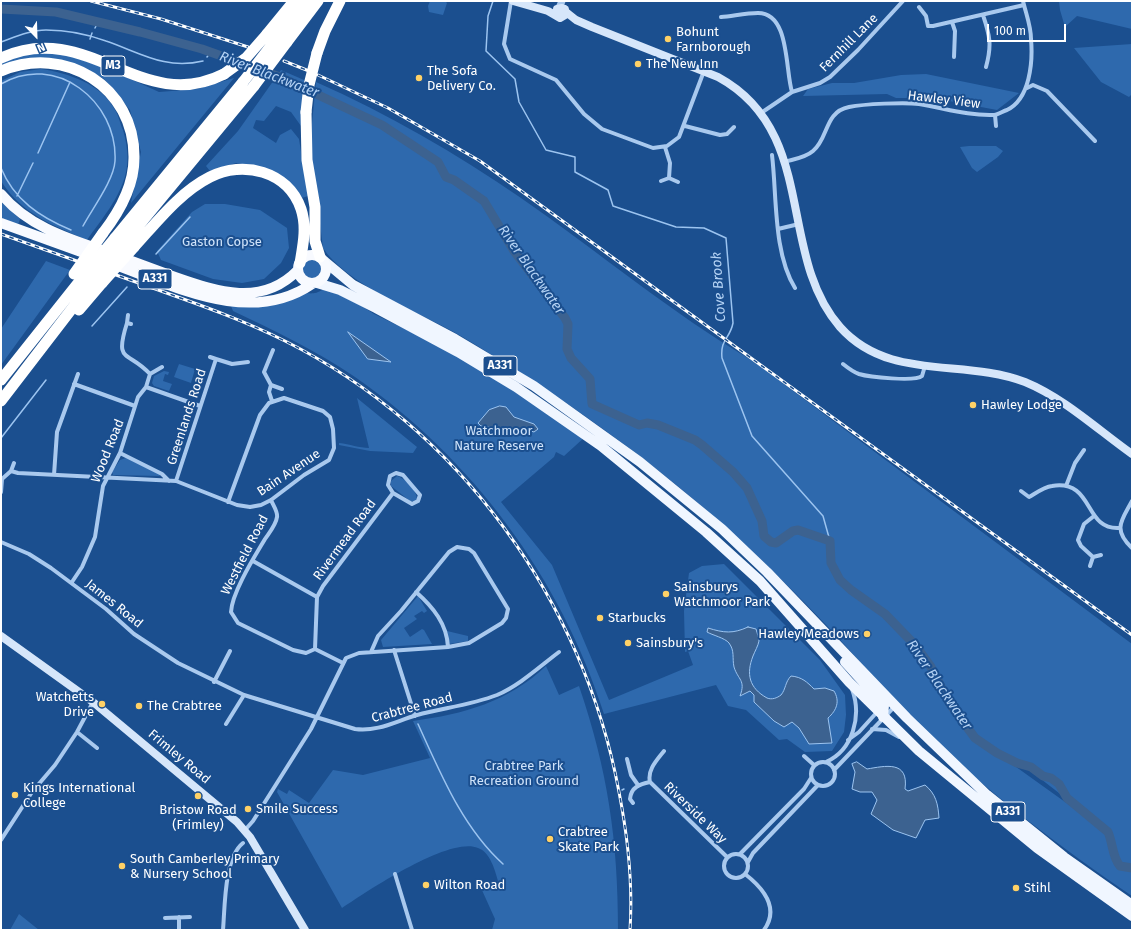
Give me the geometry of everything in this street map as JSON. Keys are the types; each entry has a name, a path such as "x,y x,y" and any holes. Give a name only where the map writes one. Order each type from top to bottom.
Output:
{"highway":[{"name":"M3","path":"1,401 98,282 125,242 249,84 277,38 294,1"},
{"name":"M3","path":"277,38 306,1"},
{"name":"M3","path":"1,58 28,50 48,48 68,50 93,57 147,80 174,86 201,83 224,74 277,38 318,1"},
{"path":"322,258 308,256 299,266 302,280 315,283 323,279 327,272 322,258 315,241 315,207 307,160 306,112 309,85 317,53 325,31 340,1"},
{"name":"M3","path":"1,71 29,63 51,62 74,69 92,78 105,88 116,102 126,120 131,134 134,165 130,184 123,202 78,276 1,380"},
{"name":"M3","path":"78,276 168,210 200,183 227,170 248,168 266,172 275,177 288,188 298,202 303,214 305,234 299,266"},
{"name":"A331","path":"1,194 23,215 51,231 208,288 234,294 255,293 276,286 289,279 299,266"},
{"name":"A331","path":"1,223 214,300 243,303 260,302 288,295 315,283"}],"main road":[{"path":"512,1 548,11 562,9 576,20 704,71 737,88 761,113 776,139 784,162 818,289 829,311 840,327 857,343 875,354 902,362 925,366 995,373 1026,383 1054,398 1132,454"},
{"name":"A331","path":"322,258 353,285 455,339 534,386 640,462 722,529 800,604 832,640 845,661 886,708 919,751 1037,848 1132,916"},
{"name":"A331","path":"315,283 347,294 445,344 516,387 590,437 701,528 749,571 772,594 849,682 886,708 987,795 1064,857 1132,905"},
{"name":"Frimley Road","path":"1,636 93,702 245,830 305,930"}],"street":[{"path":"512,1 504,44 510,59 556,80 584,114 602,129 648,147 665,147 677,140 685,126 704,71"},
{"name":"Fernhill Lane","path":"761,113 792,92 820,83 830,77 854,54 903,1"},
{"path":"919,7 926,16 928,26 983,15 1024,3"},
{"name":"Hawley View","path":"784,162 799,158 813,151 822,140 826,127 832,116 850,107 913,104 996,116 1015,106 1027,88 1032,40 1024,3"},
{"path":"720,17 758,13 774,18 781,30 792,92"},
{"path":"983,15 991,40 986,67"},
{"path":"952,22 955,31 954,57"},
{"path":"1027,88 1033,85 1047,91 1095,140"},
{"path":"996,116 996,126"},
{"path":"685,126 720,135 727,134 734,127"},
{"path":"665,147 670,163 669,178"},
{"path":"772,155 778,229 785,263 795,288"},
{"path":"662,181 669,178 678,182"},
{"path":"778,229 800,224"},
{"path":"128,315 129,323 121,341 122,350 125,355 150,374 164,366"},
{"path":"273,350 264,372 271,385 282,389"},
{"name":"Greenlands Road","path":"210,357 232,364 248,362"},
{"name":"Greenlands Road","path":"176,481 216,359"},
{"path":"843,364 850,370 860,374 880,377 916,379 922,376 925,366"},
{"path":"54,476 57,432 78,374"},
{"name":"Wood Road","path":"72,582 89,553 95,537 103,486 120,453 138,397 146,387 150,374"},
{"path":"74,384 135,406"},
{"path":"271,385 269,392 272,401"},
{"path":"146,387 200,406"},
{"name":"Bain Avenue","path":"11,470 17,473 54,476 176,481 228,502 250,507 271,500 304,475 329,460 334,448 333,429 330,417 323,411 288,398 272,401 264,408 260,415 228,502"},
{"path":"1066,486 1075,463 1084,450"},
{"path":"120,453 162,474 169,481"},
{"path":"1,492 2,479 11,470 14,462"},
{"name":"Rivermead Road","path":"396,473 403,475 420,495 418,501 412,504 392,493 389,489 388,480 390,476 396,473"},
{"path":"1021,491 1029,497 1051,486 1066,486 1076,489 1084,497 1100,524 1110,529 1120,528"},
{"name":"Rivermead Road","path":"315,649 318,597 323,586 392,493"},
{"name":"Westfield Road","path":"271,500 277,513 276,521 253,561 231,605 231,612 234,619 238,623 300,653 306,653 315,649"},
{"path":"1132,501 1123,516 1120,528 1126,542 1132,548"},
{"path":"1093,557 1081,546 1078,540 1084,524 1094,516"},
{"name":"James Road","path":"1,542 29,554 72,582 134,634 166,657 214,682 244,694 318,717"},
{"path":"245,830 253,821 318,717 343,663 350,655 394,650 448,647 469,643 502,623 506,618 508,609 475,555 469,549 457,547 448,552 401,612 378,636 371,652"},
{"path":"1093,557 1101,555"},
{"path":"1090,566 1093,557"},
{"path":"253,561 318,597"},
{"path":"416,592 430,604 445,629 448,647"},
{"path":"315,649 343,663"},
{"path":"394,650 416,716"},
{"path":"214,682 230,651"},
{"name":"Crabtree Road","path":"318,717 355,729 368,730 416,716 447,710 497,695 522,681 559,652"},
{"path":"817,786 811,778 810,771 814,766 821,762 826,762 836,756 848,740 857,721 855,698 849,682"},
{"path":"226,724 244,694"},
{"path":"1,840 32,792 55,765 77,732 93,702"},
{"path":"848,740 886,708"},
{"path":"834,770 872,729 886,708"},
{"path":"872,729 889,731 919,751"},
{"path":"77,732 97,748"},
{"name":"Riverside Way","path":"664,751 652,768 649,775 650,782 728,857"},
{"path":"804,756 814,766"},
{"path":"626,759 630,775 638,785 630,795 633,804"},
{"path":"764,930 771,916 769,902 763,893 745,874 748,862 753,853 817,786 828,786 833,782 835,774 834,770 826,762"},
{"path":"748,862 740,854 804,789 811,778"},
{"name":"Riverside Way","path":"638,785 650,782"},
{"path":"223,930 230,866 234,852 243,843"},
{"name":"Riverside Way","path":"740,854 732,854 728,857 724,866 729,876 738,878 745,874"},
{"path":"395,874 412,930"},
{"path":"178,930 179,917"},
{"path":"165,918 190,917"}],"green space":[{"path":"430,1 445,1 447,3 443,15 429,12 428,6"},
{"path":"1059,1 1132,1 1132,29 1077,16 1065,27"},
{"path":"1132,44 1132,94 1129,97 1101,82 1074,48"},
{"path":"31,53 64,53 113,71 159,92 197,89 234,78 131,203 141,152 130,110 104,79 83,67 62,60 36,58 1,65 1,62"},
{"path":"41,69 62,73 73,77 83,81 102,93 116,112 123,130 127,151 126,172 120,190 110,208 87,240 50,223 28,210 18,202 1,181 1,81 20,72"},
{"path":"281,70 304,80 301,126 291,112 276,106 264,121 256,120 253,128 276,143 280,135 291,129 299,139 308,196 302,198 265,168 236,163 210,171 206,166 238,131"},
{"path":"926,74 1019,93 997,110 933,98 896,98 887,94 803,96 808,89 832,83 854,83 901,75"},
{"name":"Hawley Meadows","path":"316,82 369,107 472,165 521,198 664,303 753,361 1132,644 1132,896 1052,839 975,778 914,721 831,630 778,576 722,524 664,475 567,403 530,379 454,332 364,285 333,261 323,248 310,144","holes":["1019,762 1104,828 1107,832 1012,764"]},
{"path":"996,146 1003,151 998,157 977,172 972,168 960,147"},
{"path":"1,202 20,219 18,225 1,218"},
{"name":"Gaston Copse","path":"205,204 225,204 260,210 287,228 289,248 281,263 264,279 242,283 213,279 161,260 157,251 192,212"},
{"path":"312,260 319,263 322,270 319,277 312,280 305,277 302,270 305,263"},
{"path":"46,261 70,270 1,365 1,329"},
{"name":"Watchmoor Nature Reserve","path":"324,289 351,299 374,314 448,350 586,436 564,456 556,452 554,457 501,502 552,565 609,700 693,665 688,651 685,652 684,611 689,573 702,566 724,564 820,660 845,695 846,715 844,732 832,751 805,752 787,739 779,740 746,710 728,706 716,685 604,714 586,664 563,615 537,569 507,525 474,483 437,445 398,409 355,377 311,350 233,311 231,306 251,306 304,293 315,293"},
{"path":"179,364 195,369 191,383 174,377"},
{"path":"164,371 169,372 168,375 165,374 163,381 172,384 169,391 154,386 152,383 154,376"},
{"path":"357,398 417,447 413,453 370,451 339,445 339,443 369,448"},
{"path":"126,458 159,474 160,476 113,475 112,472 120,460"},
{"path":"397,476 404,479 410,485 415,492 417,499 410,501 391,486 391,481"},
{"path":"418,596 427,611 424,613 422,611 414,616 417,619 404,628 410,637 422,629 424,630 432,644 383,647 381,640"},
{"path":"447,631 468,636 468,641 449,644"},
{"name":"Crabtree Park Recreation Ground","path":"546,666 559,695 579,686 589,717 604,777 609,806 616,866 618,930 492,930 495,919 481,888 492,886 498,881 486,853 478,848 465,846 429,857 409,867 342,908 277,792 278,789 287,794 289,790 309,803 333,770 363,775 430,758 413,721 450,715 501,697 516,689"},
{"path":"19,914 39,930 10,930"}],"shaded area":[{"path":"348,332 391,362 368,359"},
{"path":"500,406 506,407 514,417 534,424 538,429 534,432 525,429 511,430 481,426 478,423 489,410"},
{"path":"748,627 756,629 759,638 759,643 751,663 750,675 753,685 761,694 771,699 781,695 791,676 804,680 814,689 825,688 834,691 837,698 837,705 834,712 828,718 832,743 809,744 799,728 792,722 784,727 774,721 754,702 754,695 750,691 740,696 742,691 742,683 734,667 731,646 725,640 707,632 708,628 728,632 738,631"},
{"path":"857,762 867,769 888,766 899,769 903,773 905,789 908,791 925,785 932,792 936,800 939,818 925,820 916,838 893,830 871,814 877,800 872,792 860,792 852,789 855,772 852,764"}],"waterway":[{"name":"Cove Brook","path":"493,1 488,16 486,51 515,79 519,102 546,150 575,157 575,172 608,190 613,206 676,227 704,228 726,238 733,323 730,333 722,347 722,358 752,436 823,516 830,541"},
{"name":"River Blackwater","path":"1,9 56,12 140,32 202,49 280,77 382,125 438,162 446,177 454,180 484,201 514,251 565,318 568,324 567,349 571,358 590,379 592,404 639,425 647,423 658,425 695,440 702,445 733,472 747,488 762,521 764,536 771,542 776,543 793,531 798,530 830,541 831,563 840,580 851,590 885,614 915,645 931,667 950,704 975,738 997,753 1017,763 1031,767 1043,776 1051,778 1059,784 1067,798 1108,832 1115,858 1120,866 1132,868"},
{"name":"River Blackwater","path":"95,28 98,22"},
{"path":"1,42 35,31 61,31 84,34 165,62 189,63 203,61"},
{"path":"90,39 92,33"},
{"name":"River Blackwater","path":"207,57 210,53"},
{"path":"1,84 22,76 42,74 62,78 79,88 94,102 106,119 113,139 115,161 114,169 107,185 83,226"},
{"path":"38,153 70,82"},
{"path":"17,196 33,163"},
{"path":"1,168 13,189 29,206 49,219 71,230"},
{"path":"156,254 190,217"},
{"path":"92,326 127,287"},
{"path":"1,438 46,380"},
{"path":"418,724 453,798 488,849 503,864"}],"railway":[{"path":"91,1 161,19 248,47"},
{"path":"284,61 309,71"},
{"path":"318,75 388,108 480,161 1132,635"},
{"path":"1,234 208,308 285,341 348,378 406,421 458,472 504,528 544,589 577,654 602,722 619,792 629,861 631,896 630,930"}],"place":[{"name":"Bohunt Farnborough","path":"668,39"},
{"name":"The New Inn","path":"638,64"},
{"name":"The Sofa Delivery Co.","path":"419,78"},
{"name":"Hawley Lodge","path":"973,405"},
{"name":"Sainsburys Watchmoor Park","path":"666,594"},
{"name":"Starbucks","path":"600,618"},
{"name":"Hawley Meadows","path":"867,634"},
{"name":"Sainsbury's","path":"628,643"},
{"name":"Watchetts Drive","path":"102,704"},
{"name":"The Crabtree","path":"139,706"},
{"name":"Kings International College","path":"15,795"},
{"name":"Bristow Road (Frimley)","path":"198,796"},
{"name":"Smile Success","path":"248,809"},
{"name":"Crabtree Skate Park","path":"550,839"},
{"name":"South Camberley Primary & Nursery School","path":"122,866"},
{"name":"Wilton Road","path":"426,885"},
{"name":"Stihl","path":"1016,888"}]}
